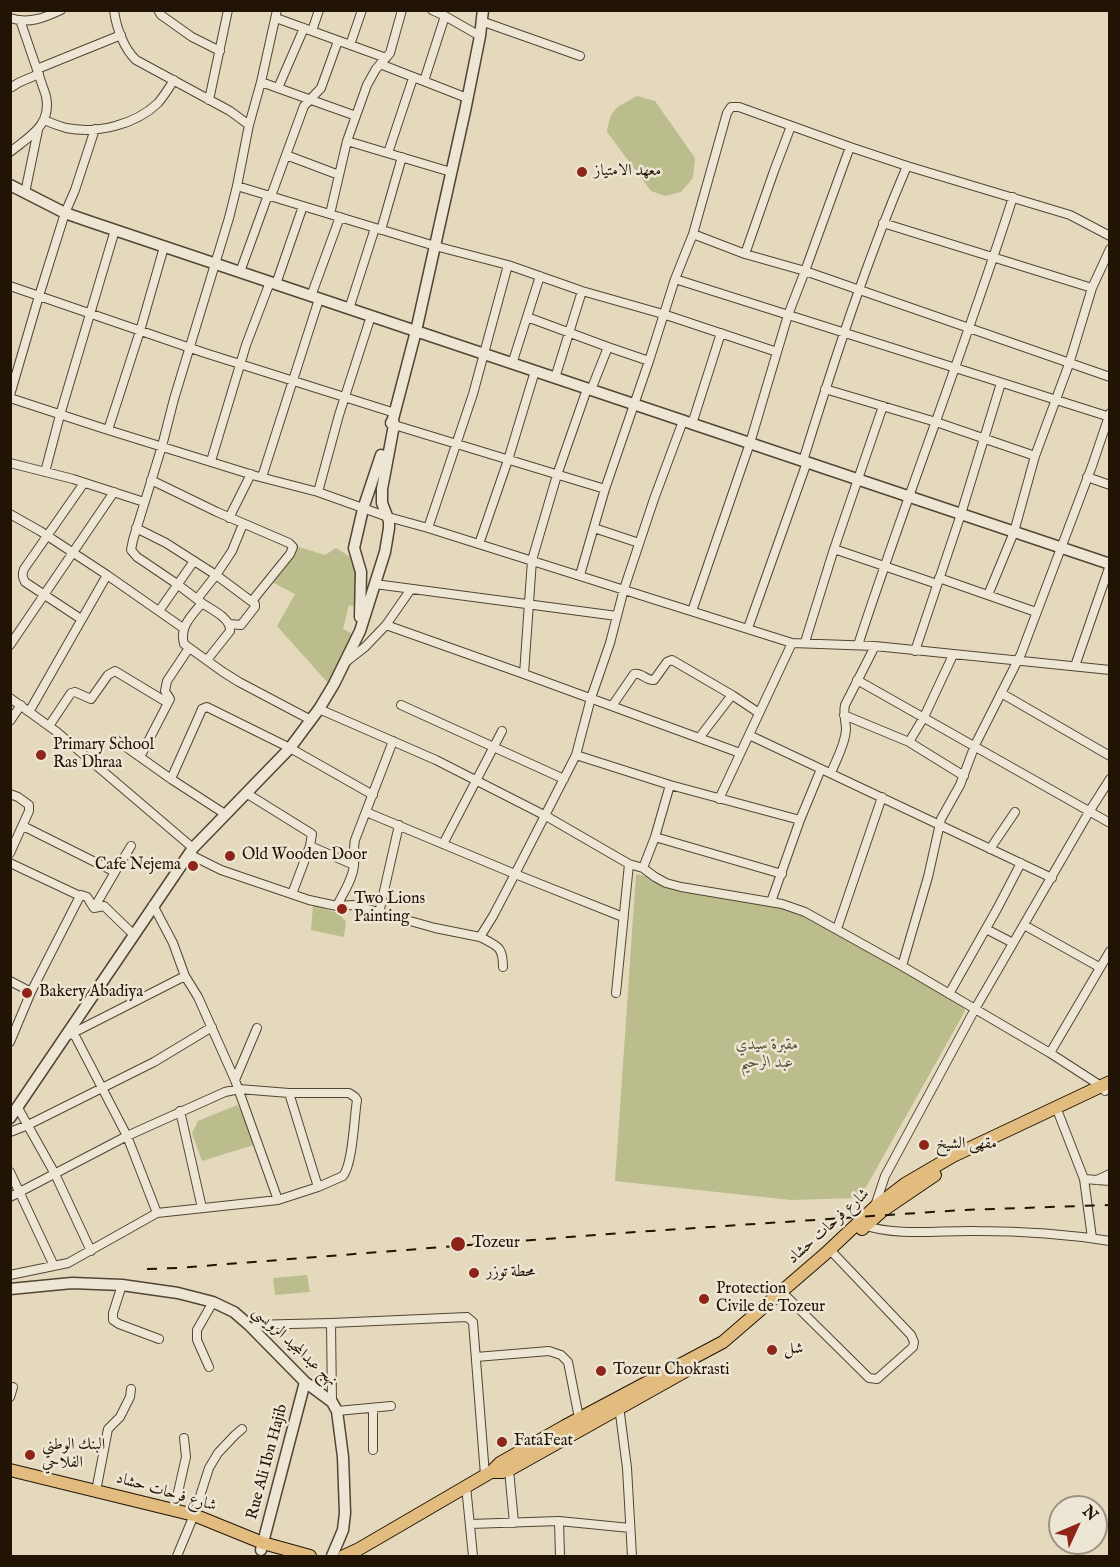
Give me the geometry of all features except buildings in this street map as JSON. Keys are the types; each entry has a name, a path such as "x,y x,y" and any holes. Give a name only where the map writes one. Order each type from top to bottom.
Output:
{"main road":[{"name":"شارع فرحات حشاد","path":"344,1557 488,1473 500,1463 618,1403 723,1342 834,1254 905,1184 946,1160 1106,1087"},
{"name":"شارع فرحات حشاد","path":"784,1294 825,1254 862,1224"},
{"name":"شارع فرحات حشاد","path":"488,1473 509,1470 566,1431 579,1418 618,1403"},
{"name":"شارع فرحات حشاد","path":"10,1470 174,1510 262,1546 310,1557"},
{"name":"شارع فرحات حشاد","path":"10,1478 193,1518"},
{"name":"شارع فرحات حشاد","path":"262,1546 279,1557"}],"street":[{"path":"10,18 38,20 62,10"},
{"path":"114,10 121,35 136,60 230,111 249,125"},
{"path":"158,10 161,15 192,37 220,51"},
{"path":"209,100 228,10"},
{"path":"278,88 319,10"},
{"path":"350,45 362,10"},
{"path":"330,214 347,141 367,85 373,73 390,53 402,10"},
{"path":"432,10 480,36"},
{"path":"136,528 166,543 216,575 255,604 241,625 230,624 133,554 131,546 136,528 144,502 162,446 237,186 249,125 277,14 308,30 350,45 413,78 467,98"},
{"path":"424,81 445,16"},
{"path":"360,631 361,572 354,548 363,508 393,420 416,332 480,36 482,16 580,56"},
{"path":"20,20 48,102 44,120 38,130 25,193"},
{"path":"10,88 38,71 121,35"},
{"path":"240,272 304,106 321,88 338,41"},
{"path":"388,153 413,78"},
{"path":"44,120 67,128 95,129 129,122 146,113 159,102 174,80"},
{"path":"261,82 356,116"},
{"path":"580,575 605,489 675,279 693,234 728,109 731,107 739,106 907,166 1071,214 1110,236"},
{"path":"745,254 791,126"},
{"path":"95,129 65,213 10,396 60,415 251,474 318,492 387,517 532,560 792,643 875,646 1110,670"},
{"path":"10,152 38,130"},
{"path":"347,141 451,172"},
{"path":"692,611 750,443 788,315 850,147"},
{"path":"286,154 339,175"},
{"path":"349,309 402,157"},
{"path":"748,628 805,462 825,389 858,289 907,166"},
{"path":"237,186 508,266 777,352"},
{"path":"11,189 25,193 65,213 116,231 1110,564 1075,666"},
{"path":"858,645 908,496 994,258 1013,197"},
{"path":"211,461 240,364 303,206"},
{"path":"262,477 294,381 315,298 340,217"},
{"path":"883,223 1092,288"},
{"path":"45,472 89,314 116,231"},
{"path":"693,234 745,254 805,271 1110,377"},
{"path":"108,430 164,247"},
{"path":"988,595 1014,532 1035,456 1069,364 1092,288 1110,249"},
{"path":"428,528 473,394 508,266"},
{"path":"512,363 540,276"},
{"path":"675,279 1109,416 1017,661 975,746 964,776 943,815 902,966"},
{"path":"10,286 345,398 393,420 457,444 605,489"},
{"path":"555,378 582,291"},
{"path":"318,492 371,316"},
{"path":"527,317 649,361"},
{"path":"480,937 546,816 576,755 624,589 654,499 688,423 721,333"},
{"path":"524,674 532,560 557,475 589,389 608,347"},
{"path":"479,544 535,371"},
{"path":"915,651 1001,383"},
{"path":"825,389 936,422 1035,456"},
{"path":"805,642 883,406"},
{"path":"10,1118 191,851 290,748 319,709 334,684 360,631 386,552 389,531 381,489 393,420"},
{"path":"10,463 144,502"},
{"path":"229,518 251,474"},
{"path":"1088,477 1110,485"},
{"path":"151,480 229,518 289,543 293,547 252,602"},
{"path":"81,619 25,582 22,573 84,483"},
{"path":"10,645 114,492"},
{"path":"10,514 48,536 183,628"},
{"path":"243,524 232,551 183,628 184,644 240,682 311,720"},
{"path":"594,528 639,543"},
{"path":"834,549 884,566 988,595 1036,612"},
{"path":"159,611 194,561"},
{"path":"361,572 376,580 411,589 617,616"},
{"path":"29,712 107,575"},
{"path":"345,663 365,647 386,625 411,589"},
{"path":"207,660 230,631 230,624"},
{"path":"386,625 740,753"},
{"path":"719,799 792,643"},
{"path":"831,773 844,739 845,705 875,646"},
{"path":"140,758 170,699 165,691 167,681 189,648"},
{"path":"909,742 924,717 953,655"},
{"path":"612,706 634,674 654,680 667,662 672,660 759,713"},
{"path":"49,726 71,693 75,692 91,699 108,675 115,671 168,703"},
{"path":"857,680 1110,823"},
{"path":"1001,693 1110,756"},
{"path":"699,738 732,695"},
{"path":"10,698 49,726 191,851 221,870 309,900 337,906 352,905 480,937 498,947 503,954 503,967"},
{"path":"10,721 21,705"},
{"path":"401,705 564,779"},
{"path":"171,779 198,716 202,709 207,707 290,748 373,795"},
{"path":"319,709 476,780 546,816 629,864 643,868 654,877 681,887 794,907 902,966 1106,1087"},
{"path":"844,716 909,742 964,776"},
{"path":"443,844 502,732"},
{"path":"749,735 1052,878"},
{"path":"116,740 225,814"},
{"path":"337,906 354,865 353,847 393,741"},
{"path":"576,755 670,785 800,820"},
{"path":"771,902 820,768"},
{"path":"878,1209 885,1176 975,1009 1110,779"},
{"path":"643,868 655,837 670,785"},
{"path":"246,793 313,836 292,894"},
{"path":"10,794 18,796 29,805 29,811 10,853"},
{"path":"837,929 882,797"},
{"path":"366,812 623,917"},
{"path":"990,849 1015,812"},
{"path":"379,913 399,825"},
{"path":"23,826 115,872"},
{"path":"655,837 782,874"},
{"path":"94,908 131,846"},
{"path":"310,846 354,865"},
{"path":"10,863 80,896 84,895 94,908"},
{"path":"949,994 1021,863"},
{"path":"616,993 629,864"},
{"path":"11,1041 31,992 80,896"},
{"path":"153,905 173,943 185,976 198,997 235,1080 278,1200"},
{"path":"94,908 104,906 134,935"},
{"path":"1024,925 1099,967"},
{"path":"986,929 1013,943"},
{"path":"1050,1053 1110,951"},
{"path":"61,1041 73,1032 185,976"},
{"path":"10,981 31,992"},
{"path":"10,1132 154,1062 212,1027"},
{"path":"235,1080 257,1028"},
{"path":"73,1032 127,1136 157,1213"},
{"path":"10,1197 127,1136 225,1092 238,1089 289,1093 349,1093 356,1096 349,1162 344,1176 278,1200 157,1213 68,1263 11,1274"},
{"path":"289,1093 318,1187"},
{"path":"18,1108 55,1174 91,1251"},
{"path":"1057,1110 1084,1179 1092,1238"},
{"path":"180,1111 202,1208"},
{"path":"10,1172 54,1266"},
{"path":"1096,1180 1110,1174"},
{"path":"1084,1179 1110,1181"},
{"path":"862,1224 887,1230 916,1232 1019,1231 1110,1241"},
{"path":"784,1294 869,1378 877,1379 913,1347 913,1337 834,1254"},
{"name":"نهج عبدالمجيد الرويسي","path":"10,1289 72,1283 122,1285 178,1293 213,1302 234,1312 249,1324 305,1382 335,1406 343,1457 345,1513 343,1530 332,1557"},
{"path":"122,1285 113,1320 159,1339"},
{"path":"209,1367 196,1340 197,1330 213,1302"},
{"path":"249,1324 467,1317 472,1322 488,1473"},
{"path":"331,1323 335,1406 373,1408 391,1406"},
{"path":"476,1357 549,1351 561,1355 568,1362 579,1418"},
{"name":"Rue Ali Ibn Hajib","path":"262,1546 305,1382"},
{"path":"10,1397 13,1387"},
{"path":"96,1491 108,1429 120,1417 130,1397 131,1389"},
{"path":"618,1403 627,1468 632,1557"},
{"path":"373,1408 373,1450"},
{"path":"177,1557 212,1463 235,1435 243,1429"},
{"path":"174,1510 186,1457 184,1438"},
{"path":"509,1470 514,1523"},
{"path":"466,1486 473,1557"},
{"path":"470,1524 559,1521 630,1528"},
{"path":"559,1521 560,1557"}],"green space":[{"path":"637,96 655,101 695,158 693,178 681,192 665,196 651,191 607,132 610,118 616,109"},
{"path":"299,547 325,555 336,548 360,563 359,608 349,605 343,629 355,635 328,683 277,626 295,594 270,581"},
{"name":"مقبرة سيدي عبد الرحيم","path":"636,874 794,907 963,1003 965,1011 860,1198 791,1200 615,1181"},
{"path":"313,905 340,914 346,921 344,937 311,930"},
{"path":"237,1105 245,1116 254,1145 202,1161 192,1133 198,1121"},
{"path":"307,1275 310,1292 275,1295 273,1278"}],"railway":[{"path":"147,1269 962,1210 1110,1205"}],"place":[{"name":"معهد الامتياز","path":"582,172"},
{"name":"Primary School Ras Dhraa","path":"41,755"},
{"name":"Old Wooden Door","path":"230,856"},
{"name":"Cafe Nejema","path":"193,866"},
{"name":"Two Lions Painting","path":"342,909"},
{"name":"Bakery Abadiya","path":"27,993"},
{"name":"مقهى الشيخ","path":"924,1145"},
{"name":"Tozeur","path":"458,1244"},
{"name":"محطة توزر","path":"474,1273"},
{"name":"Protection Civile de Tozeur","path":"704,1299"},
{"name":"شل","path":"772,1350"},
{"name":"Tozeur Chokrasti","path":"601,1371"},
{"name":"FataFeat","path":"502,1442"},
{"name":"البنك الوطني الفلاحي","path":"30,1455"}]}
